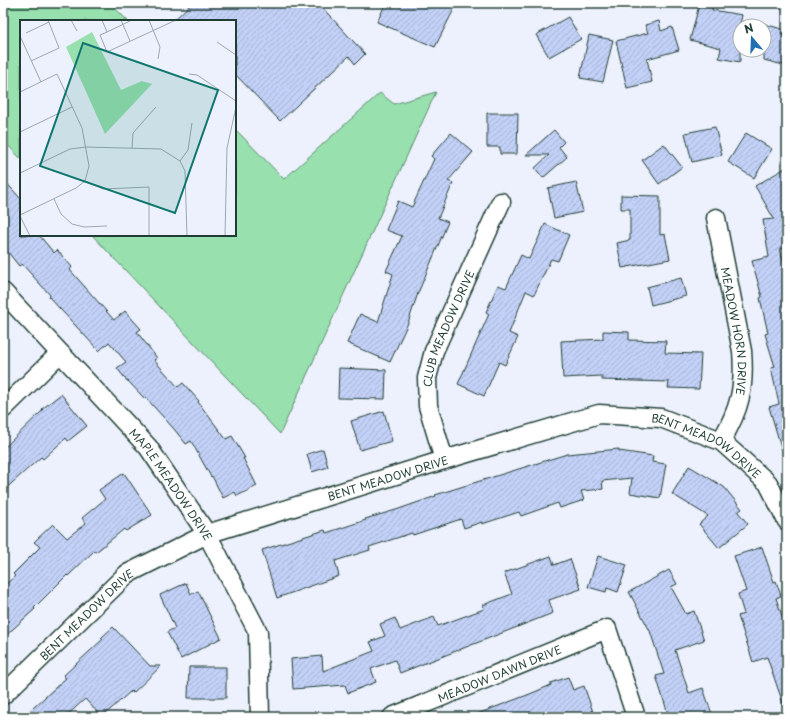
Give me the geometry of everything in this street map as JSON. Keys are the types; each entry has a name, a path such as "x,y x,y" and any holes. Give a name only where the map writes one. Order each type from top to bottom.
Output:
{"street":[{"name":"CLUB MEADOW DRIVE","path":"444,460 428,406 427,378 434,351 501,202"},
{"name":"MEADOW HORN DRIVE","path":"716,218 742,351 744,372 742,394 730,426 721,441"},
{"name":"MAPLE MEADOW DRIVE","path":"3,292 148,446 207,534 258,632 260,717"},
{"path":"3,410 60,353"},
{"name":"BENT MEADOW DRIVE","path":"3,694 127,574 207,534 444,460 599,414 661,418 721,441 768,483 787,521"},
{"name":"MEADOW DAWN DRIVE","path":"392,717 607,630 636,717"}],"green space":[{"path":"3,3 110,3 127,20 20,20 20,158 3,140"},
{"path":"436,92 280,434 93,236 236,236 236,130 284,179 380,93 394,104"}],"building":[{"path":"192,3 318,3 365,54 355,64 349,56 280,121 236,75 236,20 174,20"},
{"path":"386,3 446,3 455,7 435,47 377,22"},
{"path":"699,5 713,8 712,10 742,15 741,18 732,18 732,58 740,58 740,62 719,58 721,48 690,40"},
{"path":"568,17 581,39 549,57 536,35"},
{"path":"659,21 661,31 672,27 679,50 647,59 652,82 627,88 616,41 648,33 645,25"},
{"path":"772,26 782,29 781,34 787,36 787,66 764,60 764,58 772,58"},
{"path":"589,35 613,40 603,82 580,78"},
{"path":"487,113 518,113 517,154 500,154 500,147 487,147"},
{"path":"715,127 722,155 692,162 685,133"},
{"path":"554,130 564,142 559,147 567,157 543,178 535,168 549,155 526,155"},
{"path":"451,133 473,152 448,181 453,183 438,218 448,222 418,293 408,323 390,362 347,343 360,314 378,322 393,274 386,271 402,236 386,230 398,201 412,207 434,159 431,156"},
{"path":"746,133 772,149 754,178 728,162"},
{"path":"664,144 682,167 659,184 642,160"},
{"path":"787,167 787,248 780,249 787,276 787,457 784,457 769,407 779,404 771,368 775,367 765,334 768,333 760,298 762,297 752,261 769,257 763,220 774,219 755,186"},
{"path":"3,179 20,198 20,236 40,236 54,253 57,250 72,267 70,270 114,320 125,311 141,329 137,332 157,358 154,360 178,387 183,383 199,401 198,402 226,439 232,436 245,458 243,458 257,486 237,496 235,492 223,498 191,441 186,444 146,398 145,399 127,381 117,368 126,362 109,342 99,351 49,297 50,295 22,264 19,266 3,246"},
{"path":"576,182 583,212 554,218 548,188"},
{"path":"621,195 660,196 660,235 665,234 670,259 622,268 617,243 630,240 630,209 621,209"},
{"path":"545,224 569,235 558,261 551,259 534,295 526,291 509,333 518,337 505,365 499,362 484,396 458,384 489,314 486,312 498,285 506,288 521,255 529,259"},
{"path":"681,278 686,296 651,305 647,287"},
{"path":"603,331 629,332 629,340 666,341 665,353 701,354 699,389 668,388 669,382 602,380 602,376 563,378 561,341 603,339"},
{"path":"339,368 386,370 385,399 338,398"},
{"path":"61,394 87,426 68,441 66,438 43,459 41,457 3,491 3,449 43,410 42,409"},
{"path":"384,411 392,441 360,450 351,421"},
{"path":"323,449 328,467 312,472 307,454"},
{"path":"619,449 619,451 653,456 652,462 666,464 660,498 630,493 632,478 602,481 603,489 581,491 584,500 560,508 558,503 521,516 519,512 464,528 461,519 413,535 412,533 369,547 370,550 335,561 339,576 277,598 262,550 325,530 326,533 436,496 435,495 567,454"},
{"path":"689,466 724,487 742,509 738,512 748,524 719,548 699,524 708,516 672,494"},
{"path":"124,473 152,515 126,531 124,529 96,552 94,551 68,576 67,575 34,608 35,609 3,638 3,587 15,576 13,574 40,547 34,542 53,524 67,538 86,523 82,518 105,499 99,490"},
{"path":"762,547 774,582 776,581 781,596 776,598 784,622 787,620 787,709 785,709 767,657 753,662 738,616 744,614 738,594 746,591 734,556"},
{"path":"551,556 554,565 570,559 581,589 549,600 553,613 400,673 395,660 371,669 376,682 348,693 345,685 293,689 291,659 322,656 323,671 374,651 370,642 385,636 380,624 395,618 400,630 434,617 438,626 484,609 483,605 512,594 504,573"},
{"path":"598,556 627,565 618,592 607,588 606,592 588,587"},
{"path":"669,570 677,584 671,587 686,614 694,611 704,640 675,650 689,693 703,688 713,717 669,717 656,676 664,674 650,631 629,592"},
{"path":"186,583 191,594 198,591 221,638 181,659 167,632 175,628 160,595"},
{"path":"113,627 150,666 161,666 133,693 131,691 102,717 85,699 65,717 23,717 66,678 63,676 103,639 101,638"},
{"path":"189,667 226,667 226,698 188,698"},
{"path":"568,677 573,690 584,686 593,712 580,717 472,717 530,694 551,685 551,683"}]}
